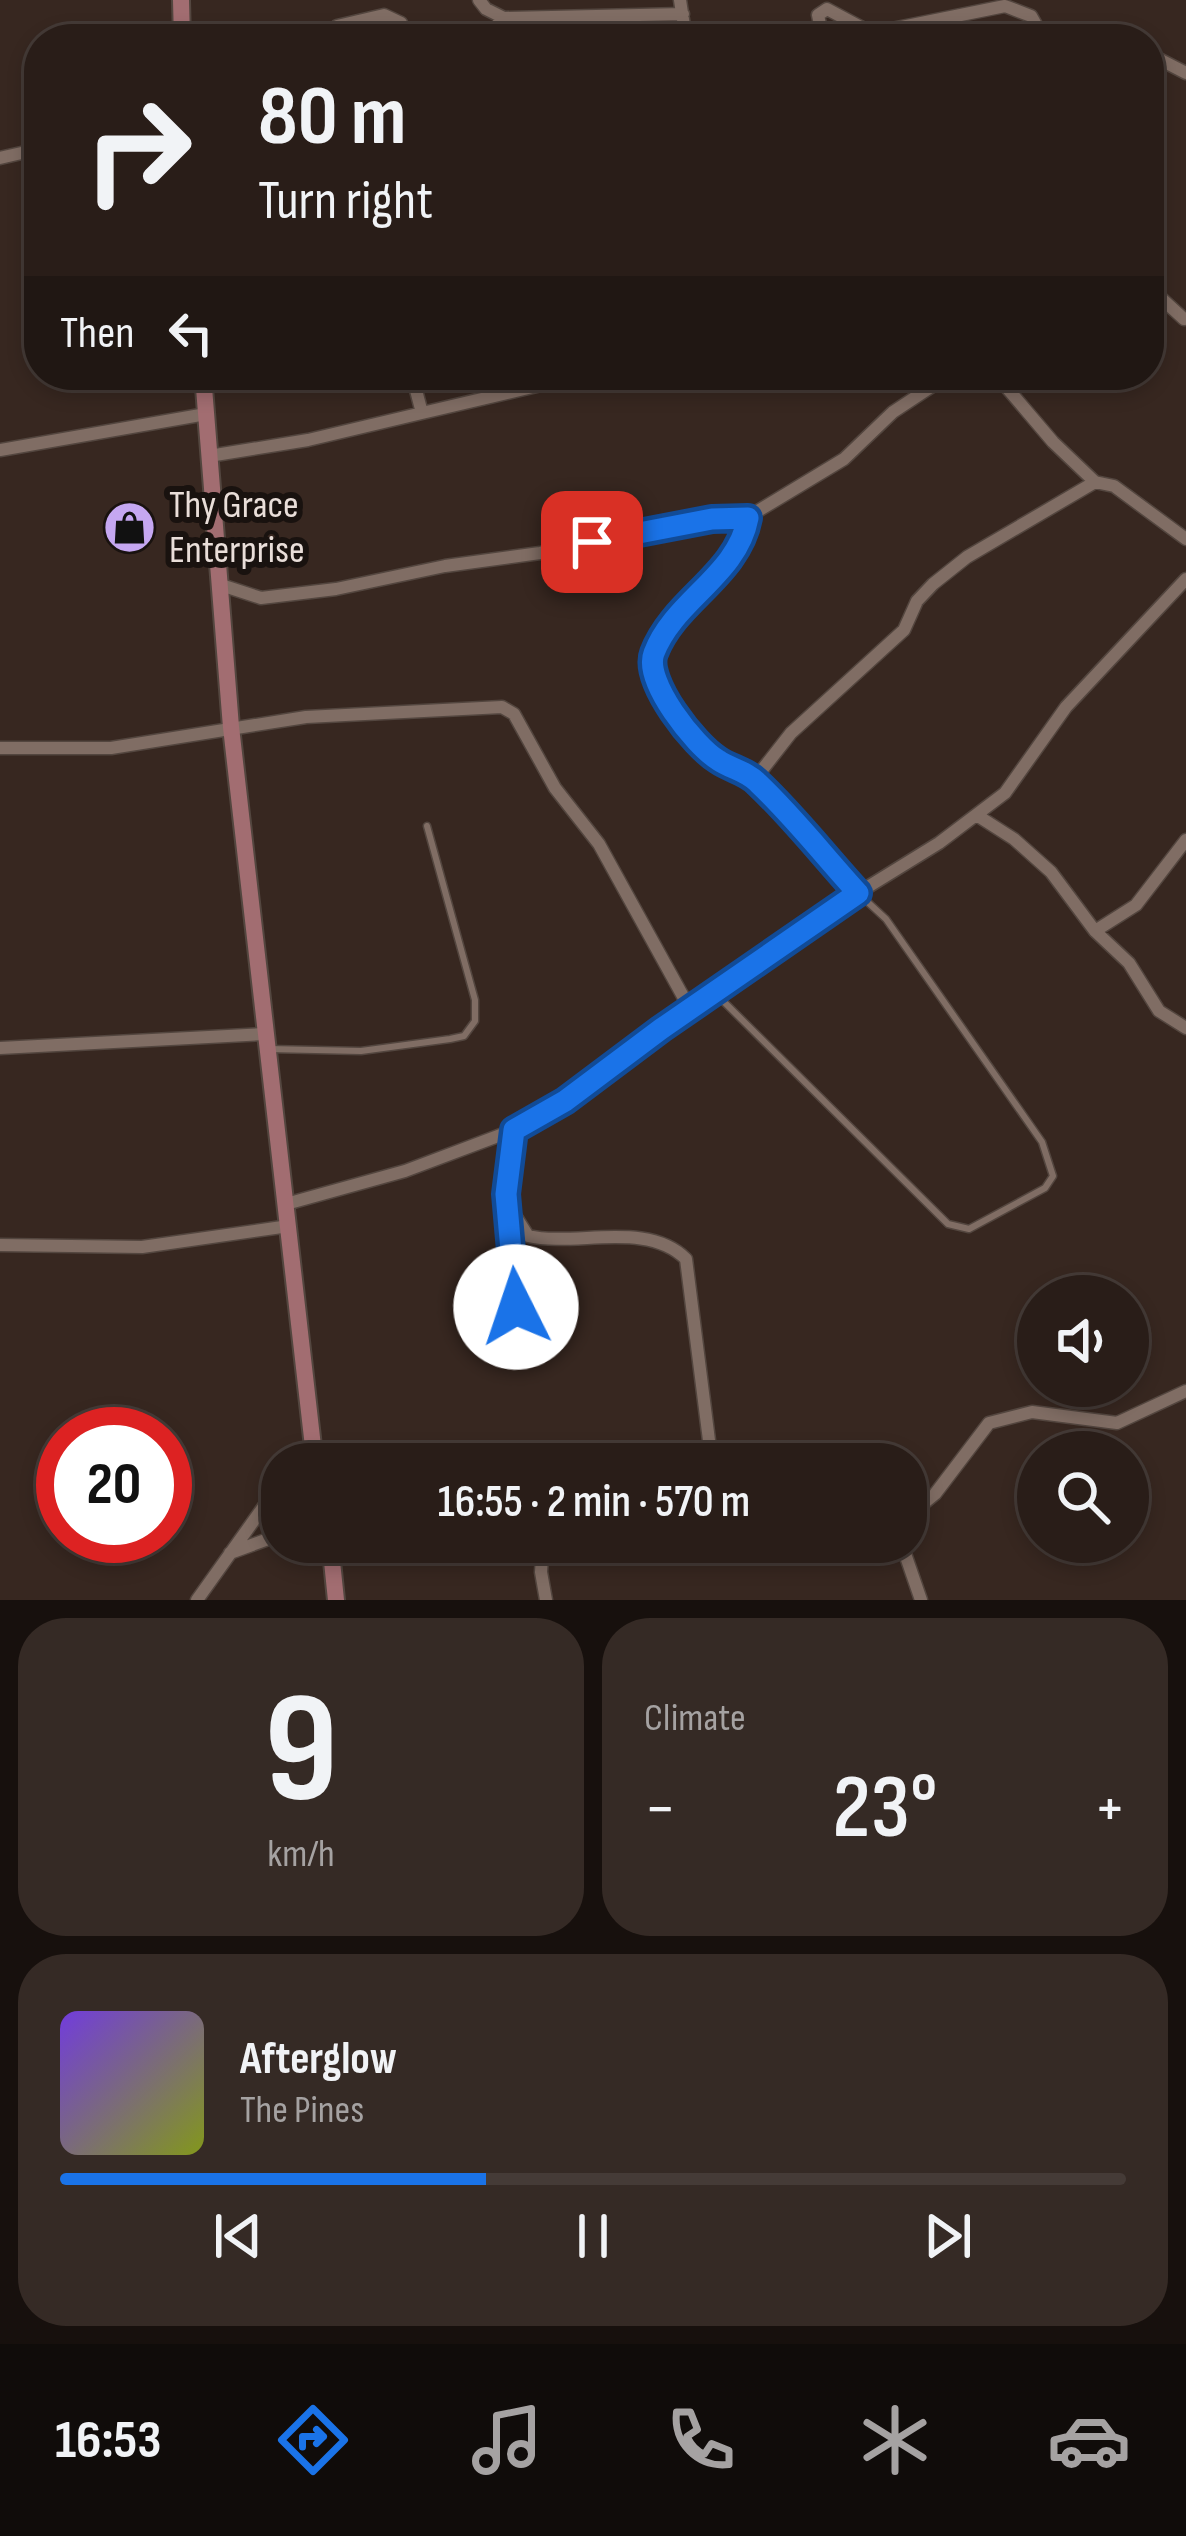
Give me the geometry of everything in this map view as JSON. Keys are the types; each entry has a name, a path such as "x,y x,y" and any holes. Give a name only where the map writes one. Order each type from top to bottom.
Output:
{"street":[{"path":"479,0 504,18 681,7"},
{"path":"926,24 1005,7 1031,16 1036,24"},
{"path":"820,24 818,15 826,9 851,24"},
{"path":"346,24 384,15 402,24"},
{"path":"498,24 504,18"},
{"path":"204,390 232,727 311,1443"},
{"path":"416,390 422,413"},
{"path":"209,456 329,436 523,390"},
{"path":"218,584 261,598 336,589 712,519 748,518 844,459 893,412 926,390"},
{"path":"1009,390 1095,482 1114,486 1185,535"},
{"path":"0,450 206,415"},
{"path":"755,779 790,733 904,630 917,601 933,584 967,557 1095,482"},
{"path":"748,518 740,545 676,619 652,656 654,676 662,695 694,736 720,762 755,779 858,893"},
{"path":"286,1204 405,1171 514,1130 565,1101 858,893 978,816 1005,793 1083,687 1186,579"},
{"path":"0,748 131,746 232,727 391,711 508,710 555,788 598,844 690,1009"},
{"path":"978,816 1052,872 1095,931 1129,963 1160,1011 1184,1025"},
{"path":"1095,931 1136,905 1186,841"},
{"path":"0,1048 266,1041"},
{"path":"514,1130 507,1203 521,1232 533,1239 583,1236 661,1243 686,1259 709,1443"},
{"path":"0,1245 142,1247 289,1226"},
{"path":"927,1501 989,1424 1032,1412 1117,1423 1186,1391"},
{"path":"196,1600 261,1510"},
{"path":"229,1553 261,1542"},
{"path":"333,1563 337,1600"},
{"path":"542,1563 546,1600"},
{"path":"908,1563 921,1600"}],"lane":[{"path":"266,1041 344,1052 464,1036 476,1021 450,898 427,826"},
{"path":"715,993 948,1224 969,1229 1045,1188 1053,1176 1042,1142 886,919 858,893"},
{"path":"506,1317 516,1307 518,1296 507,1203"}],"place":[{"name":"Thy Grace Enterprise","path":"130,527"}],"route":[{"path":"516,1307 506,1194 514,1130 565,1101 858,893 755,779 708,752 662,695 654,676 652,656 676,619 740,545 748,518 712,519 592,542"}]}
